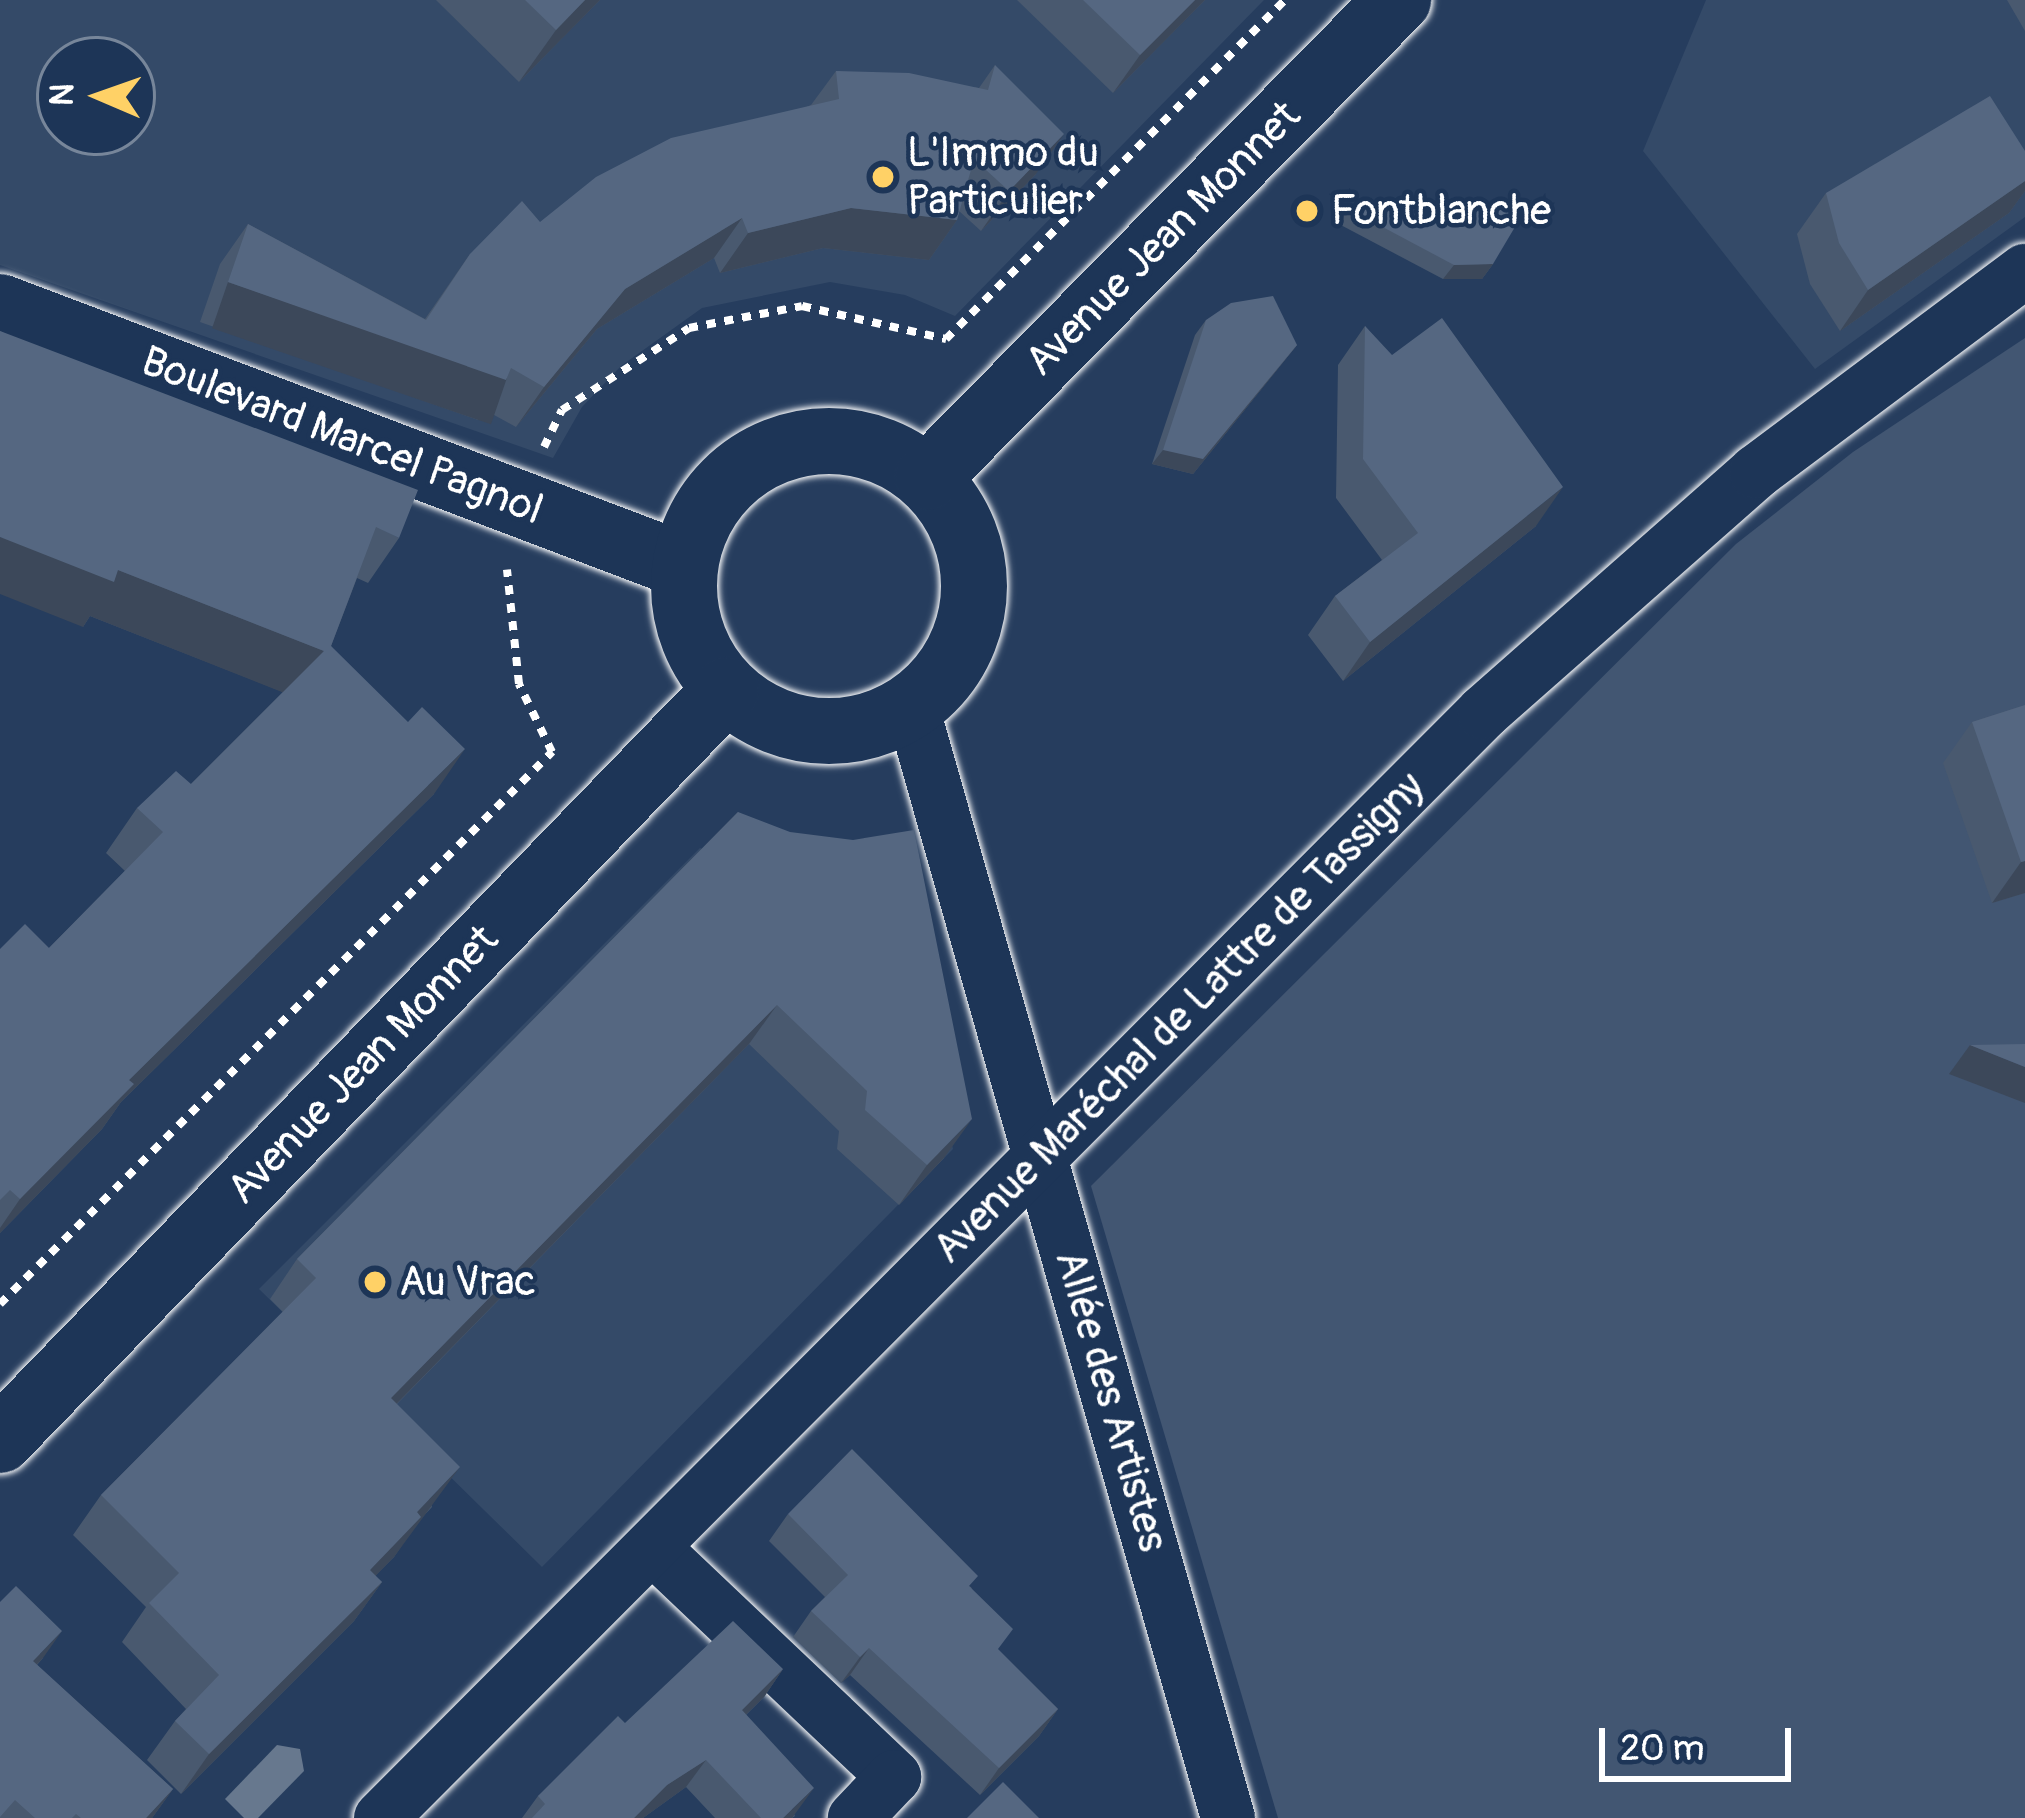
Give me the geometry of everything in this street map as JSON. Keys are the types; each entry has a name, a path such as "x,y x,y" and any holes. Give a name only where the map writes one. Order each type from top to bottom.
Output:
{"street":[{"name":"Avenue Jean Monnet","path":"928,477 1398,0"},
{"name":"Avenue Maréchal de Lattre de Tassigny","path":"382,1818 1484,712 1756,472 2025,271"},
{"name":"Boulevard Marcel Pagnol","path":"0,307 684,566"},
{"path":"801,443 869,445 928,477 965,531 975,571 970,627 949,672 912,707 867,728 809,731 766,718 726,690 691,633 684,566 706,507 734,475 801,443"},
{"name":"Avenue Jean Monnet","path":"0,1440 726,690"},
{"name":"Allée des Artistes","path":"912,707 1228,1818"},
{"path":"652,1547 894,1777 855,1818"}],"path":[{"path":"536,463 562,410 689,328 802,306 946,338 1285,0"},
{"path":"0,1304 552,752 519,684 506,617 509,559"}],"shaded area":[{"path":"0,0 1264,0 955,316 905,295 830,282 702,308 621,366 582,407 553,458 0,265"},
{"path":"1706,0 2025,0 2025,217 1815,369 1643,151"},
{"path":"2025,338 2025,1818 1278,1818 1091,1186 1736,544 1853,452"},
{"path":"700,848 762,871 892,869 953,1149 542,1567 259,1289"},
{"path":"277,1745 300,1749 304,1771 258,1818 244,1818 225,1799"}],"building":[{"path":"525,0 585,0 556,30"},
{"path":"1083,0 1195,0 1140,55"},
{"path":"995,65 1064,134 1009,191 974,159 957,220 851,208 748,233 742,218 625,289 544,387 511,368 506,380 228,282 248,224 426,320 470,254 522,201 540,222 596,177 671,138 839,99 836,71 909,73 988,90"},
{"path":"1990,96 2025,151 2025,181 1868,290 1839,243 1826,193"},
{"path":"1528,205 1493,264 1454,265 1347,208"},
{"path":"1273,296 1297,345 1203,459 1163,450 1206,320 1231,303"},
{"path":"1442,318 1563,487 1370,642 1335,596 1418,533 1363,459 1365,326 1392,355"},
{"path":"0,331 418,490 399,538 376,527 331,646 408,722 422,707 465,749 129,1080 134,1084 20,1199 10,1190 0,1200 0,949 25,924 49,948 163,832 137,808 176,771 191,784 324,651 118,570 114,582 0,537"},
{"path":"2025,705 2025,861 2021,862 1972,722"},
{"path":"738,812 790,832 853,840 914,830 972,1119 927,1165 865,1110 867,1091 777,1005 391,1398 460,1467 370,1570 382,1582 209,1754 175,1721 219,1675 149,1603 179,1573 101,1495 316,1278 297,1259"},
{"path":"2025,1044 2025,1067 1970,1045"},
{"path":"852,1449 978,1576 969,1586 1013,1629 998,1649 1058,1709 999,1768 869,1648 860,1657 811,1611 848,1575 788,1514"},
{"path":"16,1586 62,1631 33,1661 173,1789 146,1818 81,1818 76,1814 35,1818 15,1800 0,1817 0,1602"},
{"path":"733,1621 783,1669 742,1710 814,1788 783,1818 761,1818 706,1760 667,1785 634,1818 532,1818 545,1804 538,1796 618,1716 625,1723"},
{"path":"1003,1782 1039,1818 967,1818"}],"place":[{"name":"L'Immo du Particulier","path":"883,177"},
{"name":"Fontblanche","path":"1307,211"},
{"name":"Au Vrac","path":"375,1282"}]}
